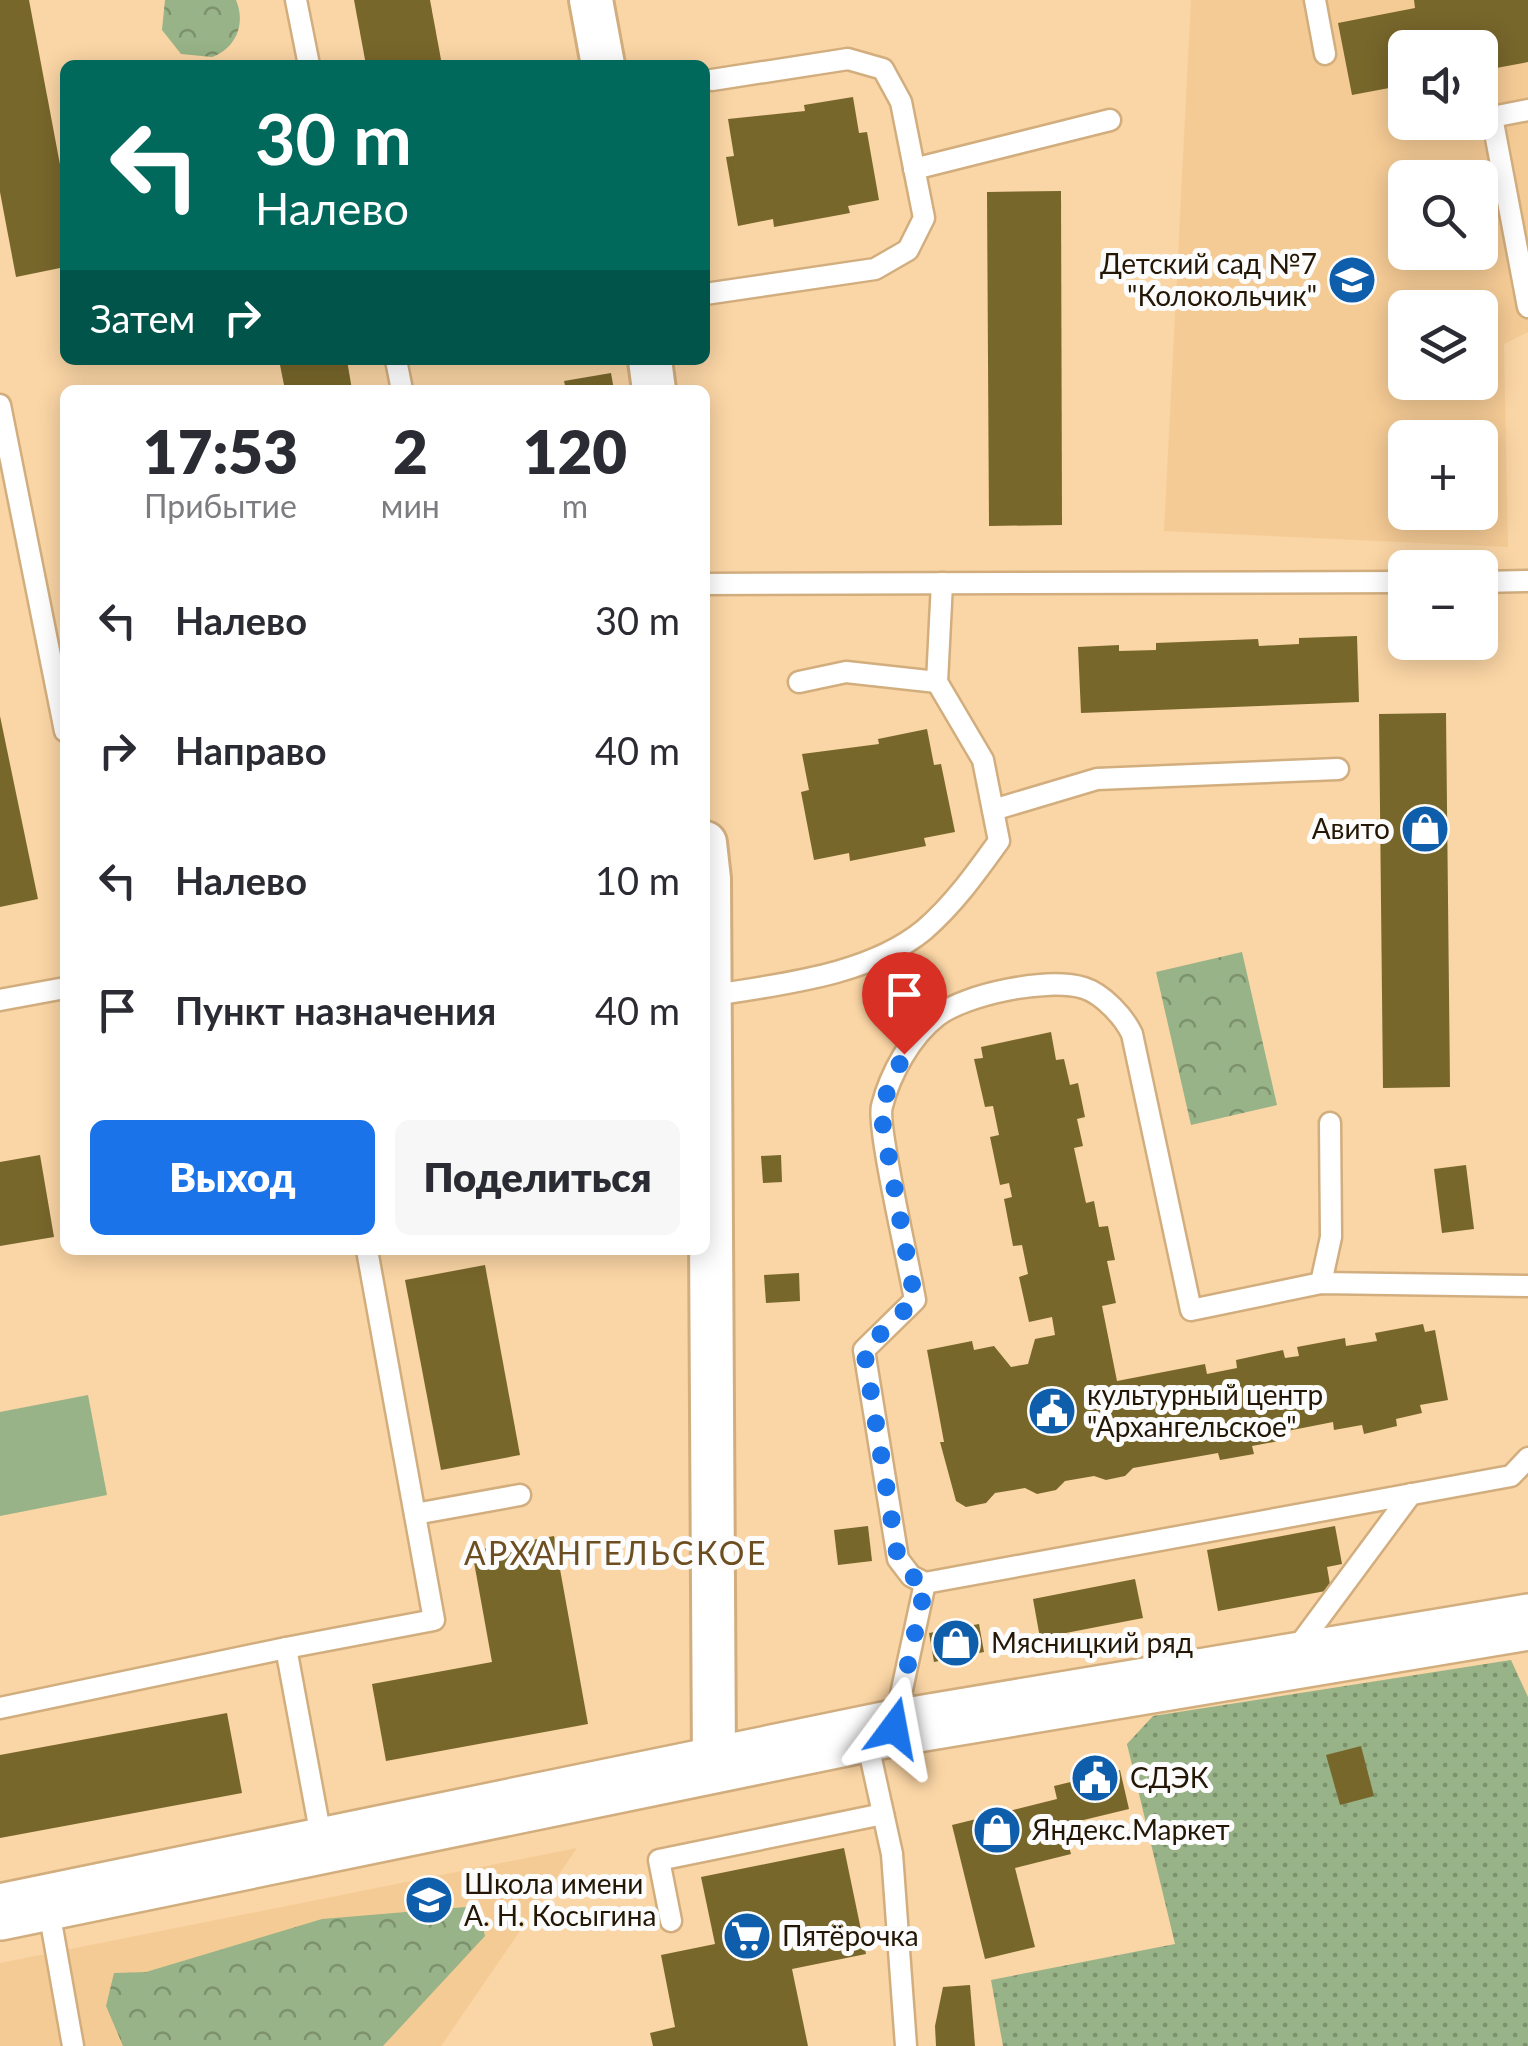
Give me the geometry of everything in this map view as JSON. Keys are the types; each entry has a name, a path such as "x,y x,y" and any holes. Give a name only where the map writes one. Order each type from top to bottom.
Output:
{"street":[{"path":"592,0 601,60"},
{"path":"709,1255 714,1763"},
{"path":"24,1908 880,1731 1528,1622"}],"lane":[{"path":"296,0 308,60"},
{"path":"1315,0 1325,54"},
{"path":"710,293 875,269 908,250 924,218 901,102 883,69 848,58 712,80"},
{"path":"1528,110 1492,116 1528,307"},
{"path":"914,169 1110,120"},
{"path":"0,405 60,706"},
{"path":"1498,582 1528,581"},
{"path":"710,584 1388,582"},
{"path":"710,996 794,982 865,960 921,932 960,895 999,841 983,760 937,682 942,584"},
{"path":"798,682 846,672 937,682"},
{"path":"992,810 1097,779 1338,769"},
{"path":"1528,1286 1320,1283 1190,1310 1132,1034 1110,1005 1084,988 1031,986 962,1001 935,1017 904,1054 880,1109 915,1300 864,1350 898,1559 911,1576 926,1583 1511,1476 1528,1458"},
{"path":"0,1000 60,989"},
{"path":"1320,1283 1332,1237 1330,1123"},
{"path":"0,1708 434,1620 367,1255"},
{"path":"1287,1662 1411,1494"},
{"path":"414,1514 520,1496"},
{"path":"906,2046 892,1854 883,1814 880,1731 926,1583"},
{"path":"286,1648 323,1846"},
{"path":"672,1921 659,1860 883,1814"},
{"path":"24,1908 73,2046"}],"shaded area":[{"name":"Детский сад №7 \"Колокольчик\"","path":"1191,0 1528,0 1528,332 1504,344 1508,547 1164,531"},
{"name":"Школа имени А. Н. Косыгина","path":"577,1848 441,2046 0,2046 0,1963"}],"green space":[{"path":"165,0 236,0 240,18 237,34 227,48 212,57 181,54 162,30"},
{"path":"1242,952 1277,1105 1191,1125 1156,972"},
{"path":"88,1395 107,1495 0,1516 0,1412"},
{"path":"1511,1660 1528,1697 1528,2046 1003,2046 991,1980 1175,1944 1127,1744 1153,1716"},
{"path":"478,1906 485,1936 383,2046 123,2046 106,2006 114,1973 146,1972 322,1919"}],"building":[{"path":"0,0 29,0 60,164 60,268 16,277 0,192"},
{"path":"354,0 430,0 441,60 365,60"},
{"path":"1414,0 1528,0 1528,62 1498,68 1498,30 1388,30 1388,88 1352,95 1338,23 1415,8"},
{"path":"853,97 859,133 867,132 879,200 848,206 850,213 774,227 773,219 738,226 726,157 734,156 728,119 805,111 804,105"},
{"path":"1061,191 1062,525 989,526 987,192"},
{"path":"280,365 348,365 351,385 284,385"},
{"path":"611,373 613,385 565,385 564,381"},
{"path":"1357,636 1359,702 1081,713 1078,647 1119,645 1119,651 1156,650 1156,643 1258,639 1259,646 1299,644 1299,638"},
{"path":"1446,713 1450,1087 1383,1088 1379,714"},
{"path":"0,716 38,899 0,907"},
{"path":"927,729 934,765 941,764 955,832 924,838 926,846 850,861 849,853 814,860 801,792 809,790 802,754 879,744 878,739"},
{"path":"1051,1032 1056,1060 1064,1059 1070,1085 1078,1083 1085,1117 1077,1119 1083,1146 1074,1148 1086,1203 1094,1201 1099,1227 1108,1226 1115,1260 1107,1261 1116,1303 1102,1306 1117,1381 1205,1364 1207,1374 1237,1368 1236,1360 1283,1350 1285,1358 1299,1356 1297,1347 1345,1338 1346,1346 1377,1341 1375,1333 1423,1324 1425,1332 1435,1330 1448,1400 1420,1405 1422,1413 1396,1419 1397,1426 1364,1434 1362,1425 1334,1430 1333,1422 1277,1433 1279,1441 1252,1446 1254,1454 1220,1460 1218,1453 1133,1468 1125,1476 1065,1481 1056,1490 1037,1494 1025,1488 995,1493 986,1503 966,1507 956,1501 940,1442 944,1442 927,1350 972,1341 974,1350 994,1346 1011,1367 1028,1364 1035,1339 1055,1335 1052,1317 1029,1322 1019,1277 1028,1274 1022,1245 1013,1246 1004,1199 1012,1197 1009,1183 1000,1185 990,1137 999,1135 993,1106 985,1107 974,1059 983,1058 981,1047"},
{"path":"40,1155 54,1237 0,1246 0,1162"},
{"path":"781,1155 782,1182 763,1183 761,1156"},
{"path":"1466,1165 1474,1229 1442,1233 1434,1169"},
{"path":"485,1265 520,1455 441,1470 405,1280"},
{"path":"799,1273 800,1301 766,1303 764,1275"},
{"path":"868,1526 872,1561 838,1565 834,1530"},
{"path":"1335,1526 1342,1564 1327,1567 1331,1590 1218,1611 1207,1550"},
{"path":"554,1536 588,1724 386,1761 372,1684 492,1662 472,1551"},
{"path":"1135,1579 1143,1618 1040,1638 1033,1599"},
{"name":"Мясницкий ряд","path":"979,1624 984,1652 934,1662 929,1633"},
{"path":"227,1713 242,1793 0,1838 0,1755"},
{"path":"1361,1746 1374,1796 1340,1805 1326,1755"},
{"path":"1120,1770 1129,1809 1063,1825 1071,1854 1015,1868 1035,1947 985,1959 952,1825 1057,1799 1054,1786"},
{"path":"844,1848 866,1954 792,1969 808,2046 653,2046 650,2033 675,2027 661,1955 715,1944 701,1877"},
{"path":"970,1985 975,2046 936,2046 935,2026 943,1987"}],"place":[{"name":"Детский сад №7 \"Колокольчик\"","path":"1352,280"},
{"name":"Авито","path":"1425,829"},
{"name":"культурный центр \"Архангельское\"","path":"1052,1411"},
{"name":"Мясницкий ряд","path":"956,1643"},
{"name":"СДЭК","path":"1095,1778"},
{"name":"Яндекс.Маркет","path":"997,1830"},
{"name":"Школа имени А. Н. Косыгина","path":"429,1900"},
{"name":"Пятёрочка","path":"747,1936"}],"district":[{"name":"АРХАНГЕЛЬСКОЕ","path":"616,1554"}],"route":[{"path":"894,1728 926,1583 911,1576 898,1559 864,1350 915,1300 880,1109 904,1054"}]}
